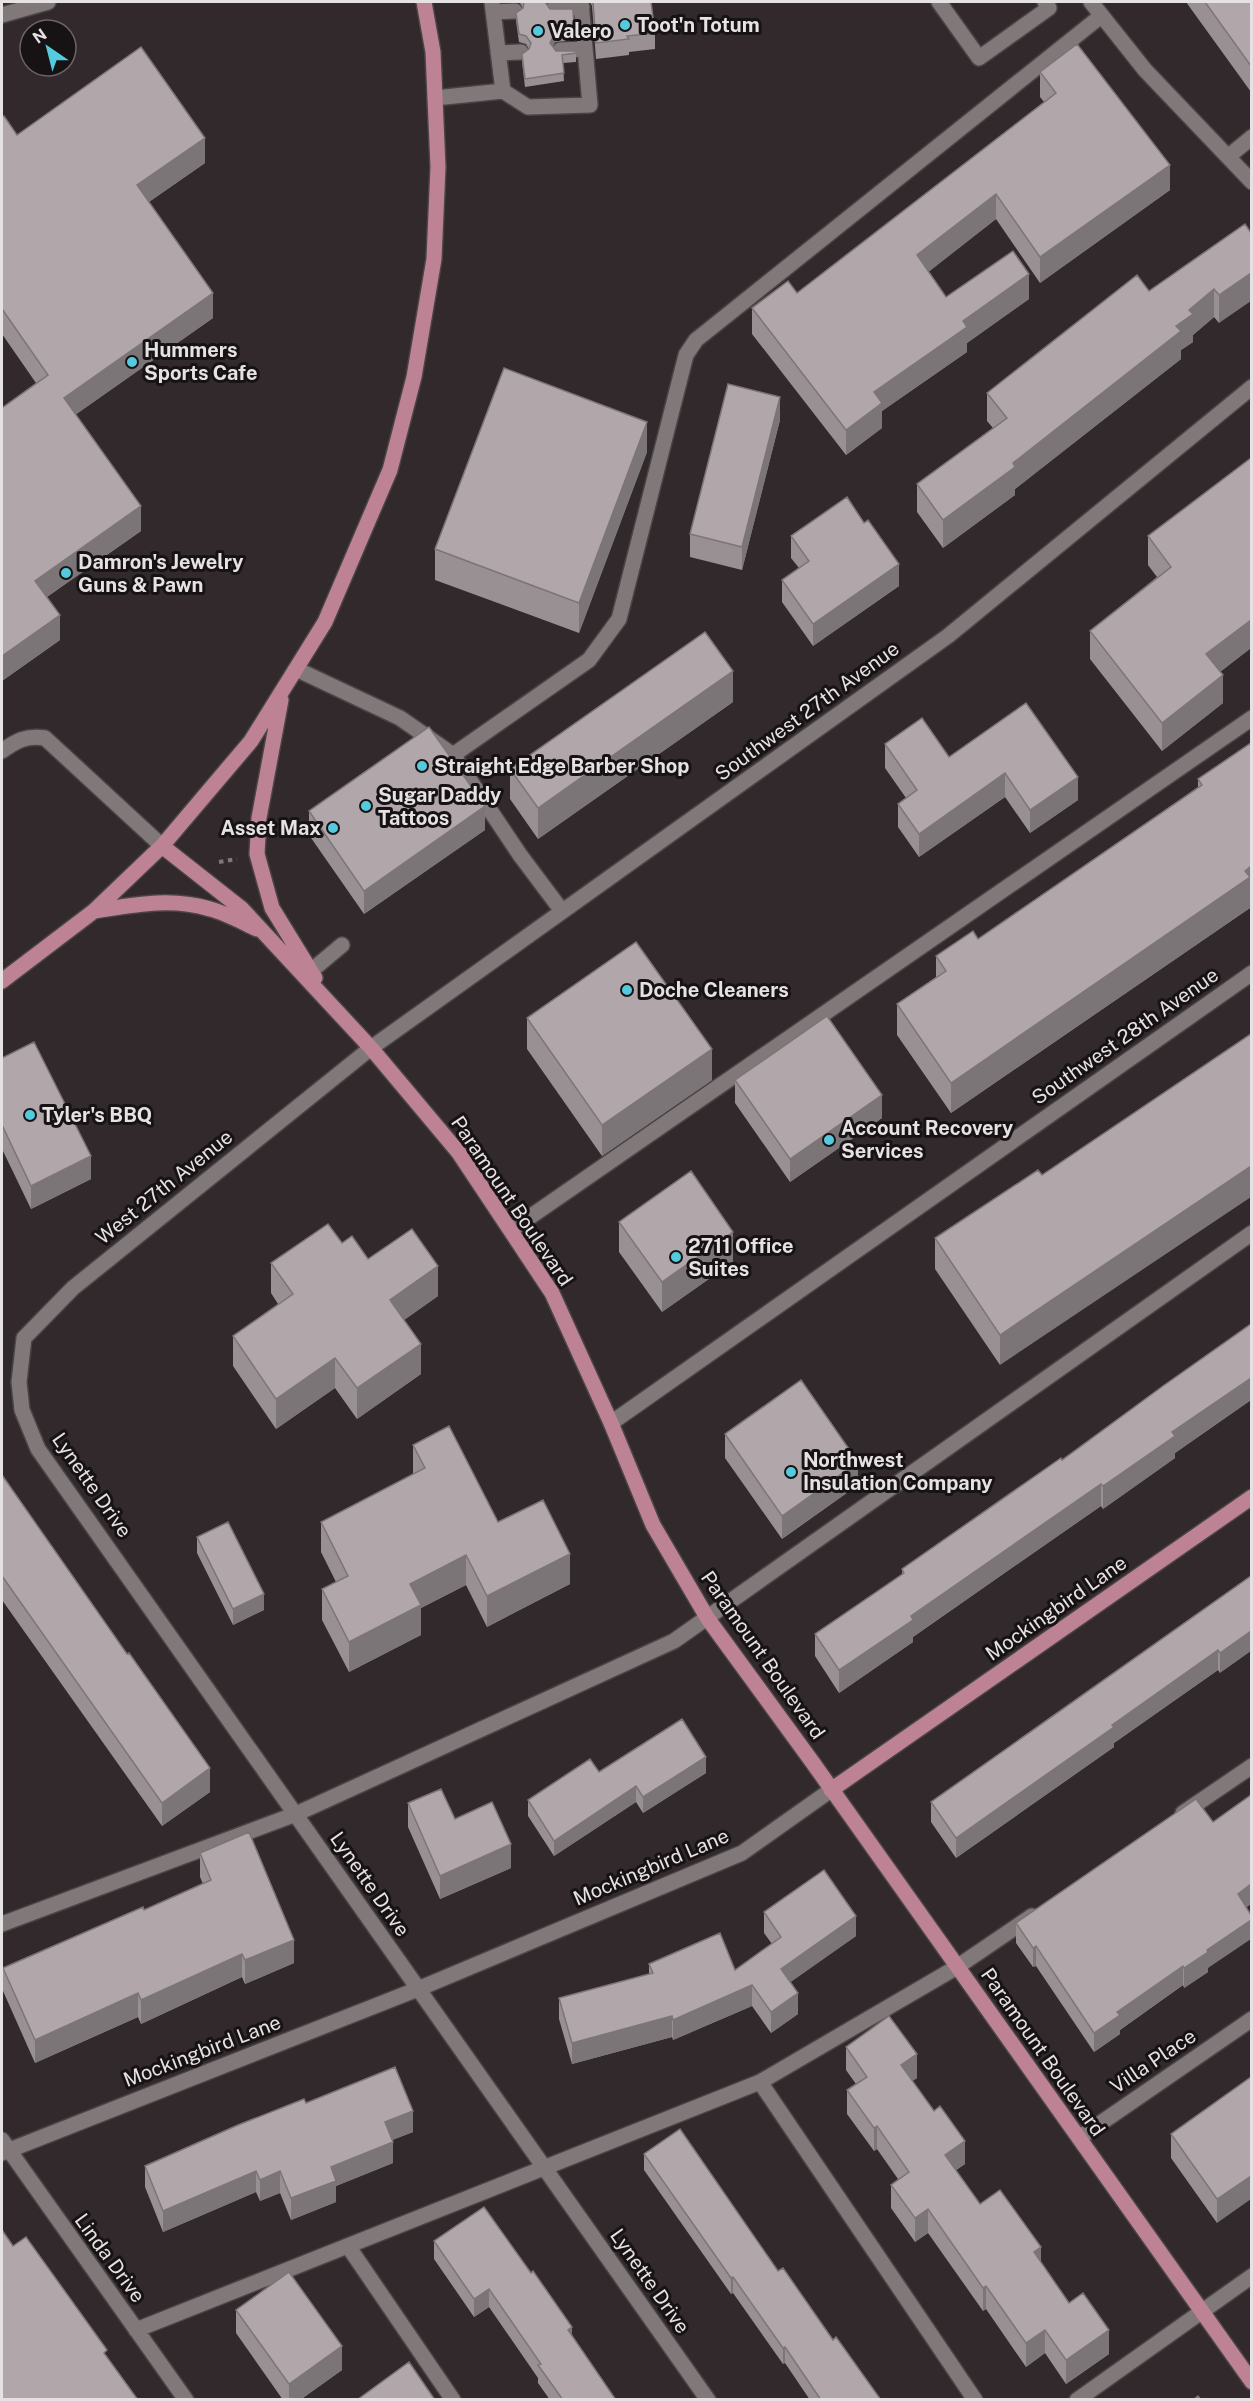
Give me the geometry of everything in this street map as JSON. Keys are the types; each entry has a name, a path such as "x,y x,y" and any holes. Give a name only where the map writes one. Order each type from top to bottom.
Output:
{"main road":[{"path":"2,981 94,912 162,846 250,741 326,622 390,470 414,377 434,260 438,167 433,52 424,2"},
{"path":"283,690 259,818 257,854 272,908 308,973"},
{"name":"Paramount Boulevard","path":"162,846 242,909 262,931 308,973 331,1004 459,1153 552,1293 611,1423 653,1525 708,1619 1251,2382"},
{"path":"94,912 152,902 179,904 209,909 262,931"},
{"name":"Mockingbird Lane","path":"831,1790 1251,1497"}],"street":[{"path":"2,15 30,4 48,2"},
{"path":"939,2 979,58 1049,8 1045,2"},
{"path":"1092,2 1145,70 1251,182"},
{"path":"435,98 503,91 528,107 590,105 581,4 554,8"},
{"path":"503,91 493,7 515,11"},
{"path":"453,755 589,660 619,619 686,355 696,340 1101,16"},
{"path":"560,50 585,49"},
{"path":"498,53 521,52"},
{"path":"1228,156 1251,137"},
{"name":"Southwest 27th Avenue","path":"371,1048 948,636 1251,387"},
{"path":"296,669 400,718 453,755 520,855 562,912"},
{"path":"511,1230 1251,718"},
{"name":"Paramount Boulevard","path":"2,752 19,739 32,736 45,738 162,846"},
{"path":"308,973 342,945"},
{"name":"Southwest 28th Avenue","path":"611,1423 1251,973"},
{"name":"West 27th Avenue","path":"19,1382 24,1338 72,1288 371,1048"},
{"path":"2,1924 296,1814 674,1641 1251,1233"},
{"name":"Lynette Drive","path":"19,1382 22,1410 38,1449 708,2400"},
{"path":"1173,1820 1251,1766"},
{"name":"Mockingbird Lane","path":"4,2148 418,1989 742,1852 831,1790"},
{"path":"136,2330 760,2082 957,1967 1046,1907"},
{"name":"Villa Place","path":"1079,2138 1251,2019"},
{"path":"760,2082 975,2400"},
{"name":"Linda Drive","path":"4,2148 186,2400"},
{"path":"348,2246 453,2400"},
{"path":"1077,2400 1251,2276"}],"building":[{"name":"Valero","path":"524,2 545,2 550,9 573,9 574,32 555,33 550,43 556,51 576,51 576,53 562,55 564,73 525,79 522,54 529,49 531,43 526,36 519,34 516,13 523,8"},
{"name":"Toot'n Totum","path":"593,2 651,2 655,33 596,43"},
{"path":"1205,2 1251,2 1251,66"},
{"path":"1077,44 1170,165 1040,257 996,194 917,255 946,297 1013,251 1029,274 963,321 967,327 874,392 882,403 846,430 752,308 788,281 797,293 1056,93 1040,72"},
{"path":"141,47 205,138 137,185 213,293 64,398 141,506 35,581 60,615 2,656 2,408 48,375 2,309 2,117 4,116 17,135"},
{"path":"1245,224 1251,233 1251,273 1219,295 1214,289 1189,310 1193,314 1176,326 1181,331 1013,463 1015,467 943,520 917,484 1007,418 987,393 1137,275 1149,291"},
{"path":"504,368 647,422 579,603 435,549"},
{"path":"728,384 780,397 742,547 690,534"},
{"path":"1251,458 1251,620 1206,654 1223,675 1162,723 1090,631 1171,567 1148,536"},
{"path":"847,497 864,523 868,520 899,564 813,624 782,580 809,561 791,536"},
{"path":"705,632 733,671 538,808 510,769"},
{"path":"1026,703 1078,777 1030,810 1005,773 919,834 898,804 917,790 885,744 922,718 949,757"},
{"path":"429,727 485,806 364,891 309,811"},
{"path":"1251,743 1251,866 1245,871 1250,877 951,1083 897,1004 946,971 936,956 973,931 978,939 1202,785 1198,779"},
{"path":"636,942 712,1049 602,1125 527,1018"},
{"path":"827,1016 882,1095 790,1159 735,1080"},
{"path":"1251,1034 1251,1166 1000,1335 935,1238 1038,1170 1042,1175"},
{"name":"Tyler's BBQ","path":"34,1042 91,1156 31,1186 2,1125 2,1058"},
{"path":"691,1171 733,1232 662,1282 619,1222"},
{"path":"328,1224 342,1243 352,1236 368,1259 412,1229 438,1266 390,1300 421,1344 357,1388 335,1358 276,1399 233,1336 293,1294 271,1263"},
{"path":"1251,1324 1251,1378 1172,1432 1175,1436 1103,1486 1101,1484 911,1616 913,1620 839,1670 815,1634 904,1573 902,1569 1061,1458 1062,1460"},
{"name":"Northwest Insulation Company","path":"801,1380 858,1462 782,1516 725,1434"},
{"path":"449,1426 498,1522 543,1500 570,1554 487,1596 466,1555 410,1584 421,1605 349,1642 322,1589 348,1576 321,1522 425,1468 413,1445"},
{"path":"2,1475 210,1768 162,1803 2,1576"},
{"path":"228,1522 264,1594 233,1609 197,1537"},
{"path":"1251,1576 1251,1631 1220,1653 1218,1650 1112,1725 1114,1727 956,1838 931,1802"},
{"path":"682,1719 706,1757 643,1797 636,1786 554,1841 528,1800 590,1759 599,1772"},
{"path":"441,1789 455,1819 492,1802 511,1844 440,1876 408,1803"},
{"path":"1251,1795 1251,1884 1238,1894 1251,1915 1251,1920 1207,1950 1208,1952 1184,1968 1183,1966 1117,2012 1120,2015 1094,2033 1036,1946 1033,1948 1016,1923 1196,1799 1213,1822"},
{"path":"249,1832 294,1940 245,1960 242,1954 141,2000 138,1993 35,2040 3,1968 211,1880 200,1853"},
{"path":"824,1870 856,1916 781,1969 798,1993 771,2012 752,1985 673,2020 672,2016 572,2043 559,1998 653,1973 649,1964 720,1933 735,1970 781,1937 764,1912"},
{"path":"889,2016 917,2054 901,2065 934,2111 940,2106 965,2141 945,2155 980,2204 1000,2190 1041,2247 1034,2252 1069,2303 1083,2293 1109,2330 1066,2360 1045,2330 1026,2343 986,2286 983,2288 928,2209 915,2218 891,2185 909,2172 877,2126 874,2128 847,2090 867,2077 846,2047"},
{"path":"395,2067 413,2111 385,2122 393,2142 331,2167 336,2181 291,2198 280,2171 260,2180 256,2171 163,2211 145,2166 238,2125 304,2099 306,2103"},
{"path":"1251,2077 1251,2176 1217,2199 1171,2134"},
{"path":"680,2129 778,2271 783,2268 833,2340 836,2337 881,2400 821,2400 785,2347 783,2348 733,2277 731,2278 644,2154"},
{"path":"484,2207 572,2327 568,2330 616,2400 563,2400 489,2289 474,2299 434,2241"},
{"path":"2,2230 13,2246 26,2237 107,2350 104,2353 138,2400 2,2400"},
{"path":"289,2272 342,2346 289,2384 236,2310"},
{"path":"409,2362 435,2400 357,2400"}],"place":[{"name":"Toot'n Totum","path":"625,25"},
{"name":"Valero","path":"538,31"},
{"name":"Hummers Sports Cafe","path":"132,362"},
{"name":"Damron's Jewelry Guns & Pawn","path":"66,573"},
{"name":"Straight Edge Barber Shop","path":"422,766"},
{"name":"Sugar Daddy Tattoos","path":"366,806"},
{"name":"Asset Max","path":"333,828"},
{"name":"Doche Cleaners","path":"627,990"},
{"name":"Tyler's BBQ","path":"30,1115"},
{"name":"Account Recovery Services","path":"829,1140"},
{"name":"2711 Office Suites","path":"676,1257"},
{"name":"Northwest Insulation Company","path":"791,1472"}]}
